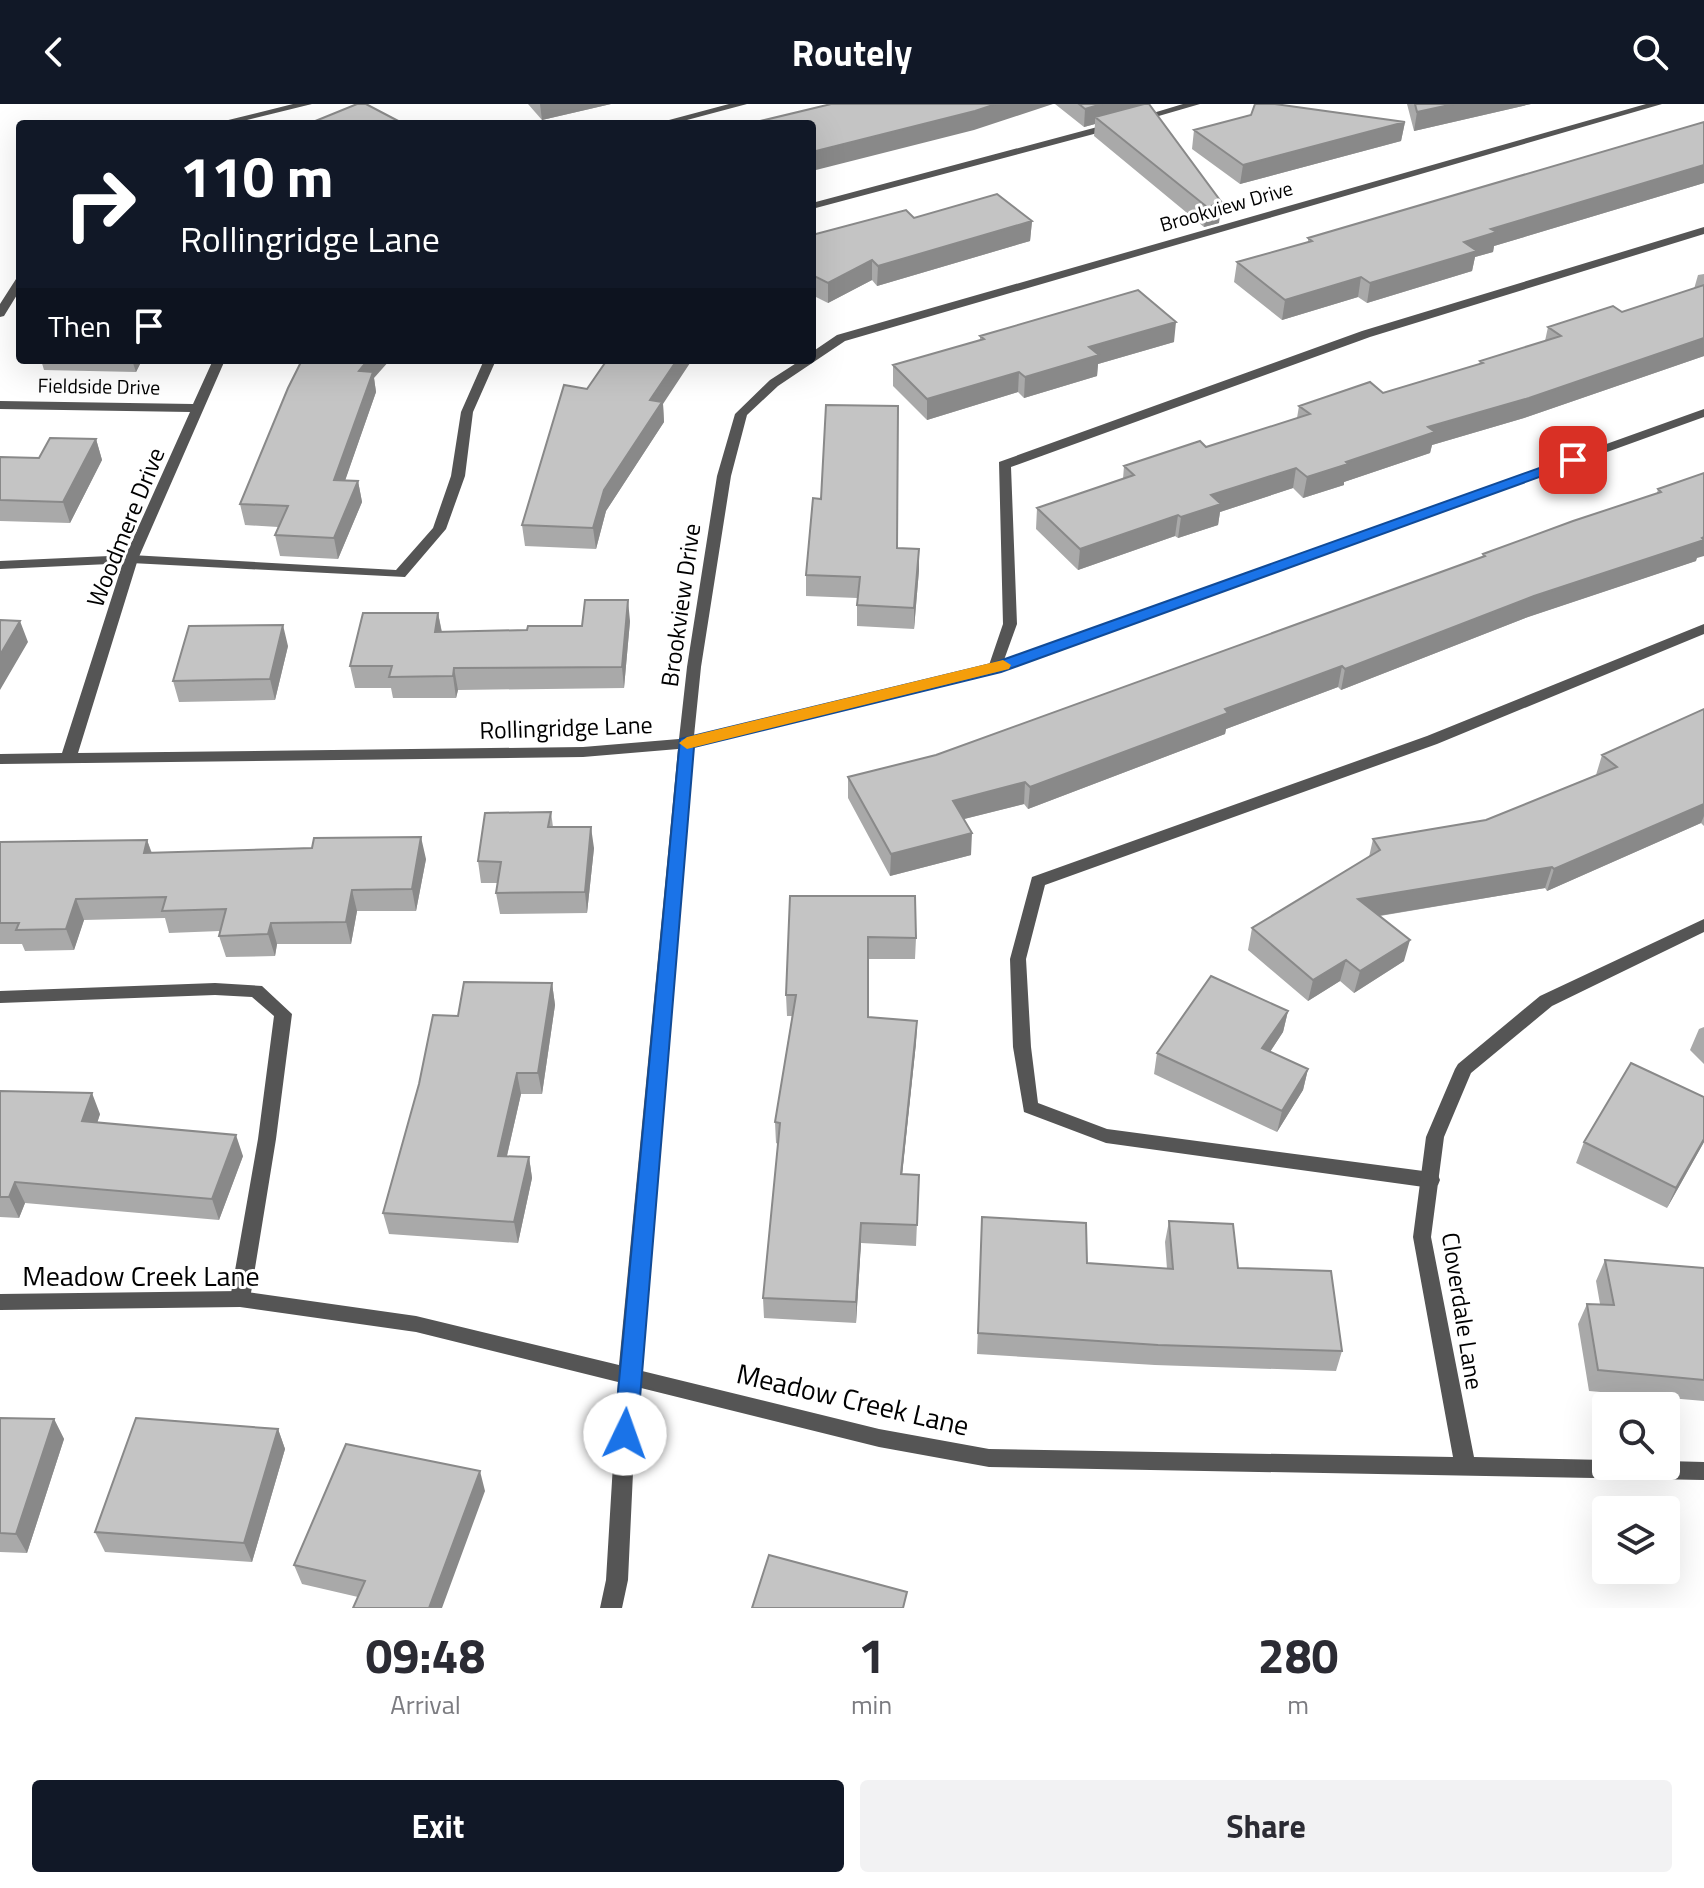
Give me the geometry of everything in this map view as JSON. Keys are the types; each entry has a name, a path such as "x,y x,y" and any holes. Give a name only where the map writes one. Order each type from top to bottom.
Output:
{"street":[{"path":"235,120 307,104"},
{"path":"676,120 742,104"},
{"path":"816,205 1195,104"},
{"name":"Brookview Drive","path":"816,355 841,338 1657,104"},
{"path":"995,668 1010,624 1004,465 1366,334 1704,230"},
{"path":"0,313 16,287"},
{"name":"Woodmere Drive","path":"68,759 131,559 217,364"},
{"path":"0,565 131,559 400,574 439,529 458,476 467,412 488,364"},
{"name":"Brookview Drive","path":"611,1608 617,1580 628,1375 694,667 724,476 741,414 774,383 802,364"},
{"name":"Fieldside Drive","path":"0,405 198,408"},
{"name":"Rollingridge Lane","path":"0,759 583,752 686,743 995,668 1704,413"},
{"path":"1431,1180 1106,1136 1030,1107 1022,1047 1018,959 1038,881 1432,740 1704,629"},
{"name":"Cloverdale Lane","path":"1465,1464 1422,1237 1435,1137 1464,1069 1546,1001 1704,925"},
{"path":"0,997 215,989 256,991 283,1014 267,1139 240,1299"},
{"name":"Meadow Creek Lane","path":"0,1302 240,1299 416,1324 879,1438 989,1458 1465,1464 1704,1471"}],"building":[{"path":"357,104 366,104 396,120 318,120"},
{"path":"831,104 996,104 816,151 816,120 765,120"},
{"path":"1079,104 1102,104 1085,109"},
{"path":"1149,104 1222,203 1207,207 1095,117"},
{"path":"1255,104 1405,122 1243,165 1194,130 1251,115"},
{"path":"1415,104 1454,104 1417,112"},
{"path":"1704,122 1704,165 1491,229 1497,232 1464,242 1477,251 1370,283 1361,277 1285,300 1237,262 1312,241 1308,238"},
{"path":"997,194 1032,221 878,266 872,260 828,283 816,277 816,234 906,210 914,218"},
{"path":"1704,285 1704,338 1529,398 1428,427 1435,432 1346,462 1348,464 1307,477 1296,468 1211,495 1221,504 1181,517 1178,515 1080,549 1037,508 1134,475 1124,466 1200,441 1206,447 1310,414 1299,406 1370,382 1383,393 1561,336 1548,327 1613,306 1622,312"},
{"path":"1138,290 1176,322 1089,347 1099,355 1025,377 1019,372 927,399 893,365 984,339 980,336"},
{"path":"300,364 365,364 359,371 373,372 334,480 358,481 334,538 275,535 288,506 240,504"},
{"path":"604,364 674,364 650,400 662,402 604,490 593,528 522,525 564,385 587,389"},
{"path":"826,405 898,406 897,548 919,549 914,608 857,605 860,577 806,575 813,498 821,499"},
{"path":"50,438 96,439 63,502 0,500 0,457 39,458"},
{"path":"1704,473 1704,540 1534,596 1345,669 1342,666 1225,709 1228,713 1030,787 1025,782 953,801 972,833 891,854 848,777 936,755 1485,556 1483,554 1573,521 1661,492 1658,489"},
{"path":"585,600 628,600 622,667 454,668 453,676 389,677 392,666 350,666 363,613 438,613 435,632 527,630 528,626 582,626"},
{"path":"0,620 20,621 0,655"},
{"path":"283,625 270,679 173,681 189,626"},
{"path":"1704,709 1704,804 1554,869 1358,899 1410,940 1360,971 1346,960 1313,980 1252,928 1380,850 1373,839 1486,820 1617,767 1602,755"},
{"path":"551,812 548,827 591,827 585,892 496,893 501,862 478,861 485,813"},
{"path":"421,837 412,889 352,890 346,922 271,923 268,934 219,936 226,909 162,911 166,897 76,899 66,929 16,930 19,923 0,923 0,842 147,840 144,853 312,848 314,838"},
{"path":"790,896 915,896 916,938 868,937 868,1017 917,1021 901,1174 919,1175 917,1225 861,1223 856,1302 763,1298 780,1123 775,1122 796,995 786,995"},
{"path":"1211,976 1288,1011 1262,1048 1308,1069 1282,1111 1157,1053"},
{"path":"464,982 552,983 538,1073 517,1073 498,1156 529,1157 514,1222 383,1213 419,1084 433,1015 458,1016"},
{"path":"1631,1063 1704,1097 1704,1139 1676,1188 1584,1142"},
{"path":"0,1091 92,1093 82,1121 236,1135 212,1199 15,1182 9,1197 0,1197"},
{"path":"982,1217 1086,1223 1087,1263 1173,1269 1169,1221 1233,1224 1238,1268 1331,1271 1342,1351 1158,1345 978,1333"},
{"path":"1605,1260 1704,1268 1704,1380 1598,1370 1587,1304 1614,1305"},
{"path":"0,1418 54,1419 16,1534 0,1533"},
{"path":"136,1418 278,1429 244,1543 95,1532"},
{"path":"346,1444 480,1471 429,1608 353,1608 365,1581 294,1565"},
{"path":"769,1555 907,1592 903,1608 752,1608"}],"slow traffic":[{"path":"687,743 1003,665"}],"route":[{"path":"625,1434 686,743 995,668 1573,460"}]}
